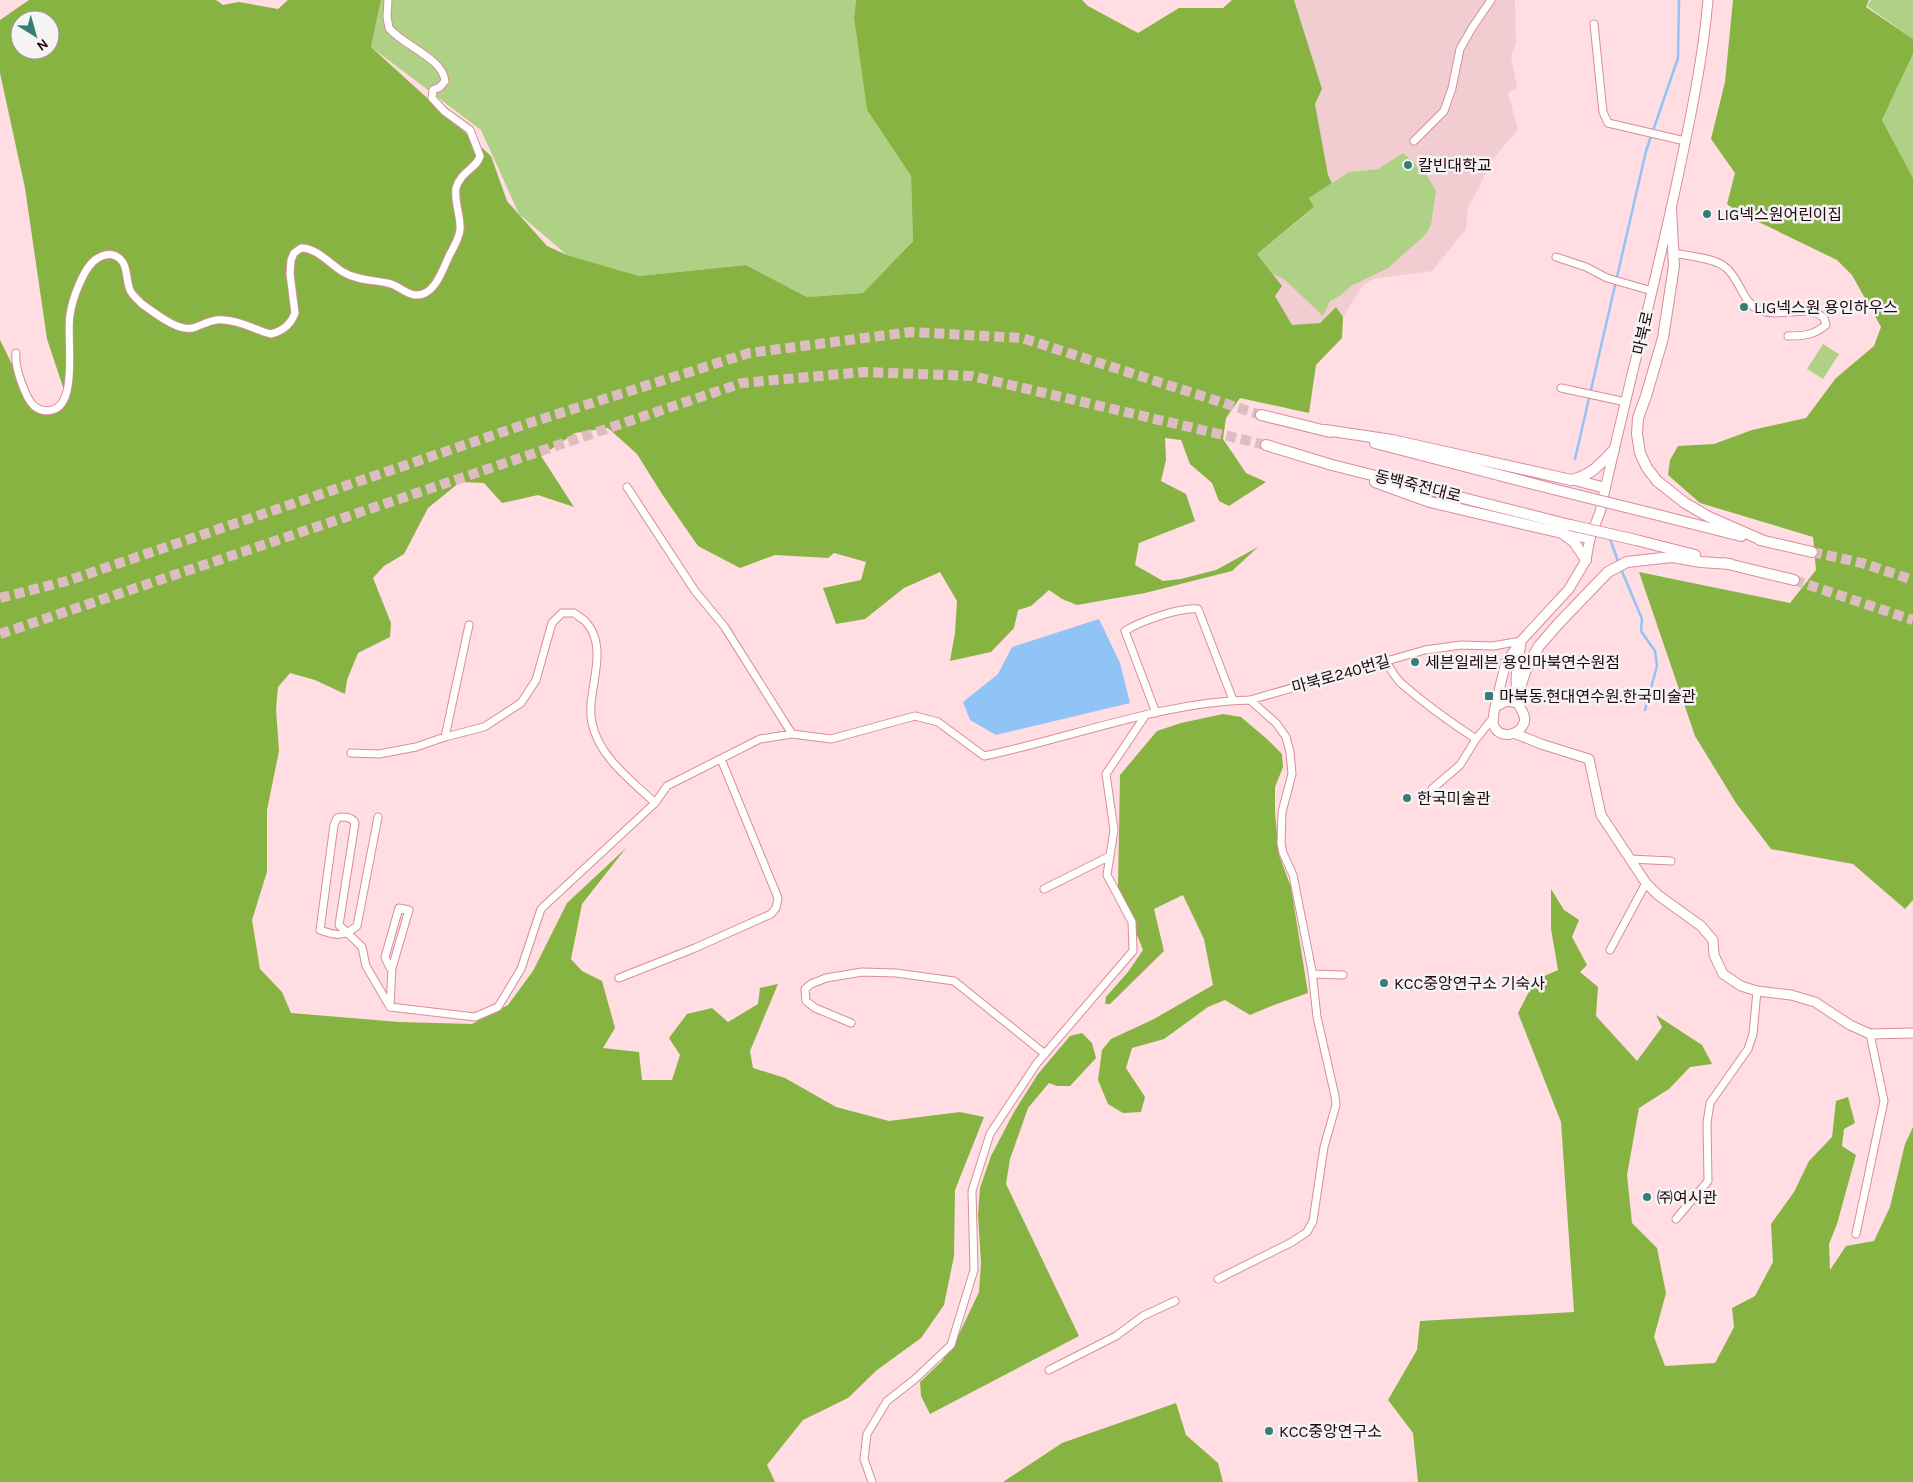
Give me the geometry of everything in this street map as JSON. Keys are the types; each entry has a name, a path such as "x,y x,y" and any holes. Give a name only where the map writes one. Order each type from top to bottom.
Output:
{"main road":[{"path":"1671,209 1674,266 1662,338 1638,418 1636,434 1640,453 1647,468 1657,481 1686,503 1709,517 1764,541 1812,552"},
{"name":"동백죽전대로","path":"1261,415 1764,541"},
{"path":"1324,430 1392,440 1605,488"},
{"name":"동백죽전대로","path":"1266,445 1332,465 1730,564"},
{"path":"1571,480 1584,477 1594,471 1614,450"},
{"path":"1332,465 1430,502 1590,538"},
{"path":"1562,533 1574,542 1586,560"},
{"path":"1517,700 1526,669 1539,646 1608,572 1627,562 1672,558 1730,564 1794,580"}],"street":[{"path":"16,353 16,366 31,403 42,411 51,411 58,408 63,402 69,386 69,322 71,308 88,267 104,255 111,254 122,260 129,288 137,299 173,324 187,329 194,328 207,321 216,320 244,324 272,334 284,328 293,318 295,312 290,266 294,253 301,248 313,250 353,277 393,284 413,295 429,289 440,276 460,233 460,217 456,195 459,180 477,162 480,156 470,130 444,111 432,98 433,90 440,87 445,81 444,75 430,60 389,28 387,17 388,0"},
{"path":"1414,141 1444,111 1452,88 1460,49 1492,0"},
{"name":"마북로","path":"1495,707 1506,662 1521,641 1569,589 1586,560 1590,538 1600,512 1671,209 1705,30 1708,0"},
{"path":"1594,24 1603,112 1608,123 1685,141"},
{"path":"1674,253 1725,266 1749,301 1757,309 1770,312 1815,312 1824,318 1826,325 1820,330 1807,336 1788,336"},
{"path":"1556,257 1586,267 1611,279 1652,290"},
{"path":"1561,388 1626,402"},
{"path":"390,1007 475,1017 498,1007 522,969 541,909 654,803 667,786 760,739 792,734 724,626 695,591 627,487"},
{"path":"1156,713 1126,631 1134,626 1188,608 1198,609 1233,700"},
{"path":"351,753 379,754 416,747 445,736 484,727 521,703 530,692 536,680 552,623 562,613 574,613 587,623 596,641 591,710 592,724 603,752 654,803"},
{"path":"445,736 469,625"},
{"path":"1516,734 1525,721 1517,700 1516,668 1521,641"},
{"name":"마북로240번길","path":"792,734 830,739 915,716 938,722 984,756 1156,713 1233,700 1250,700 1425,650 1461,645 1493,646 1521,641"},
{"path":"1386,662 1400,683 1437,713 1476,739"},
{"path":"1218,1279 1308,1232 1313,1221 1324,1147 1336,1105 1317,1017 1312,974 1293,875 1283,853 1281,843 1282,812 1292,774 1290,752 1286,737 1276,723 1250,700"},
{"path":"1517,700 1507,701 1495,707 1494,727 1500,733 1516,734 1589,759 1601,815 1646,883 1658,895 1701,926 1713,940 1714,955 1723,974 1740,986 1757,991 1791,995 1815,1002 1850,1025 1870,1034 1913,1033"},
{"path":"872,1482 864,1459 868,1434 888,1401 951,1345 974,1270 972,1191 990,1134 1045,1054 1133,951 1132,922 1107,875 1114,830 1106,774 1145,716"},
{"path":"1432,789 1460,765 1476,739 1493,718"},
{"path":"620,978 771,914 776,908 778,898 721,759"},
{"path":"378,817 357,926 347,934 333,935 320,930 334,825 337,818 342,816 353,819 356,823 339,925 347,934 362,947 366,966 390,1007"},
{"path":"1044,889 1110,856"},
{"path":"1630,859 1670,861"},
{"path":"1610,950 1646,883"},
{"path":"390,1007 392,968 409,910 399,908 385,957 390,968 392,968"},
{"path":"851,1023 815,1008 806,1001 805,989 811,984 826,978 862,972 896,973 954,981 1045,1054"},
{"path":"1312,974 1343,975"},
{"path":"1676,1219 1708,1181 1707,1123 1710,1103 1748,1049 1753,1034 1757,991"},
{"path":"1856,1234 1884,1101 1870,1034"},
{"path":"1049,1370 1116,1336 1143,1316 1175,1301"}],"shaded area":[{"name":"칼빈대학교","path":"1294,0 1515,0 1516,43 1511,56 1517,87 1508,93 1518,130 1495,156 1468,208 1466,229 1432,271 1373,279 1363,285 1343,317 1336,307 1320,323 1292,325 1275,296 1257,254 1332,183 1328,175 1315,104 1322,89"}],"green space":[{"path":"29,0 216,0 223,5 239,2 278,9 288,0 381,0 371,47 491,156 507,201 547,246 567,255 639,276 746,265 807,297 863,293 913,241 911,176 867,110 854,18 856,0 1082,0 1088,6 1138,33 1179,8 1223,8 1232,0 1294,0 1322,89 1315,104 1328,175 1332,183 1309,198 1314,207 1257,254 1282,286 1275,296 1292,325 1320,323 1336,307 1343,317 1342,338 1316,365 1309,413 1240,398 1226,418 1223,439 1246,473 1266,482 1229,506 1219,501 1212,483 1190,464 1181,440 1165,438 1166,460 1161,481 1186,494 1195,521 1139,543 1135,565 1163,581 1181,579 1216,570 1258,547 1232,571 1145,593 1077,605 1062,599 1049,590 1031,606 1018,610 1014,628 991,652 950,661 955,633 957,601 940,572 904,588 865,619 836,624 823,588 861,580 866,562 834,553 828,558 775,555 740,568 698,546 637,454 608,428 575,433 541,456 574,507 538,495 502,503 484,483 460,482 428,508 404,554 384,566 373,578 391,623 390,637 358,653 347,680 345,694 315,680 290,673 278,687 276,709 279,751 267,810 267,872 252,920 260,969 282,992 291,1013 399,1022 472,1024 508,1005 533,971 567,903 626,848 582,904 571,959 582,971 602,981 615,1028 603,1048 639,1052 642,1080 672,1080 680,1055 669,1038 687,1014 712,1008 728,1022 758,1004 760,988 778,984 750,1051 753,1068 785,1078 836,1107 889,1121 960,1112 984,1117 955,1190 954,1256 944,1305 921,1338 877,1370 848,1398 803,1420 767,1465 775,1482 0,1482 0,340 31,403 51,411 66,396 47,339 25,188 0,73 0,20 10,13 10,60 60,60 60,10 14,10"},
{"path":"381,0 856,0 854,18 867,110 911,176 913,241 863,293 807,297 746,265 639,276 567,255 519,214 481,130 371,47"},
{"path":"1733,0 1869,0 1866,7 1913,39 1913,54 1882,120 1913,178 1913,900 1905,909 1853,864 1771,849 1736,803 1695,736 1639,572 1790,603 1816,570 1813,537 1700,503 1668,475 1670,460 1678,446 1714,444 1752,430 1806,418 1836,378 1874,346 1881,327 1852,275 1837,260 1738,212 1727,204 1735,173 1711,139 1725,82"},
{"path":"1871,0 1913,0 1913,39 1867,6"},
{"path":"1913,54 1913,178 1882,120"},
{"path":"1403,153 1425,172 1436,191 1431,225 1425,235 1388,268 1351,286 1341,295 1330,301 1323,316 1285,280 1272,273 1257,254 1314,208 1309,198 1349,172 1378,169"},
{"path":"1823,344 1839,354 1823,379 1807,369"},
{"path":"1223,714 1241,717 1282,754 1283,767 1275,787 1275,813 1279,855 1291,887 1308,993 1250,1015 1225,1000 1208,1007 1164,1039 1132,1048 1126,1068 1145,1097 1141,1112 1123,1113 1108,1104 1098,1080 1102,1050 1111,1039 1154,1019 1213,985 1204,939 1183,895 1154,909 1164,951 1110,1004 1105,1004 1106,997 1128,972 1143,950 1118,887 1120,775 1157,731 1181,723"},
{"path":"1551,889 1564,910 1579,920 1572,937 1587,965 1580,972 1598,987 1596,1016 1637,1061 1662,1027 1656,1015 1702,1045 1712,1064 1690,1067 1669,1089 1639,1108 1627,1175 1632,1223 1657,1248 1666,1293 1654,1337 1665,1366 1715,1363 1734,1327 1732,1308 1755,1296 1773,1262 1771,1224 1794,1192 1809,1161 1832,1137 1836,1101 1848,1097 1855,1123 1844,1129 1842,1146 1856,1155 1837,1224 1829,1244 1830,1270 1846,1246 1874,1241 1890,1207 1905,1144 1913,1127 1913,1482 1418,1482 1413,1433 1388,1400 1417,1350 1420,1321 1574,1312 1561,1122 1518,1013 1535,980 1558,970 1551,929"},
{"path":"1082,1033 1092,1043 1096,1058 1070,1086 1057,1086 1049,1083 1028,1108 1010,1159 1006,1184 1079,1336 930,1414 921,1396 920,1382 942,1361 960,1332 979,1292 981,1263 978,1215 980,1188 991,1156 1014,1112 1038,1074 1070,1036"},
{"path":"1176,1403 1186,1435 1218,1463 1223,1482 1003,1482 1062,1443"}],"water":[{"path":"1099,619 1120,663 1130,703 996,735 970,720 963,702 998,674 1012,647"}],"waterway":[{"path":"1575,459 1646,151 1678,58 1679,0"},
{"path":"1609,536 1619,564"},
{"path":"1621,569 1642,619 1641,631 1655,651 1657,666 1645,710"}],"tunnel":[{"path":"0,598 67,581 526,424 749,353 910,332 1022,338 1261,415"},
{"path":"0,634 742,383 864,372 972,376 1266,445"},
{"path":"1812,552 1862,563 1913,580"},
{"path":"1794,580 1913,620"}],"place":[{"name":"칼빈대학교","path":"1408,165"},
{"name":"LIG넥스원어린이집","path":"1707,214"},
{"name":"LIG넥스원 용인하우스","path":"1744,307"},
{"name":"세븐일레븐 용인마북연수원점","path":"1415,662"},
{"name":"마북동.현대연수원.한국미술관","path":"1489,696"},
{"name":"한국미술관","path":"1407,798"},
{"name":"KCC중앙연구소 기숙사","path":"1384,983"},
{"name":"㈜여시관","path":"1647,1197"},
{"name":"KCC중앙연구소","path":"1269,1431"}]}
